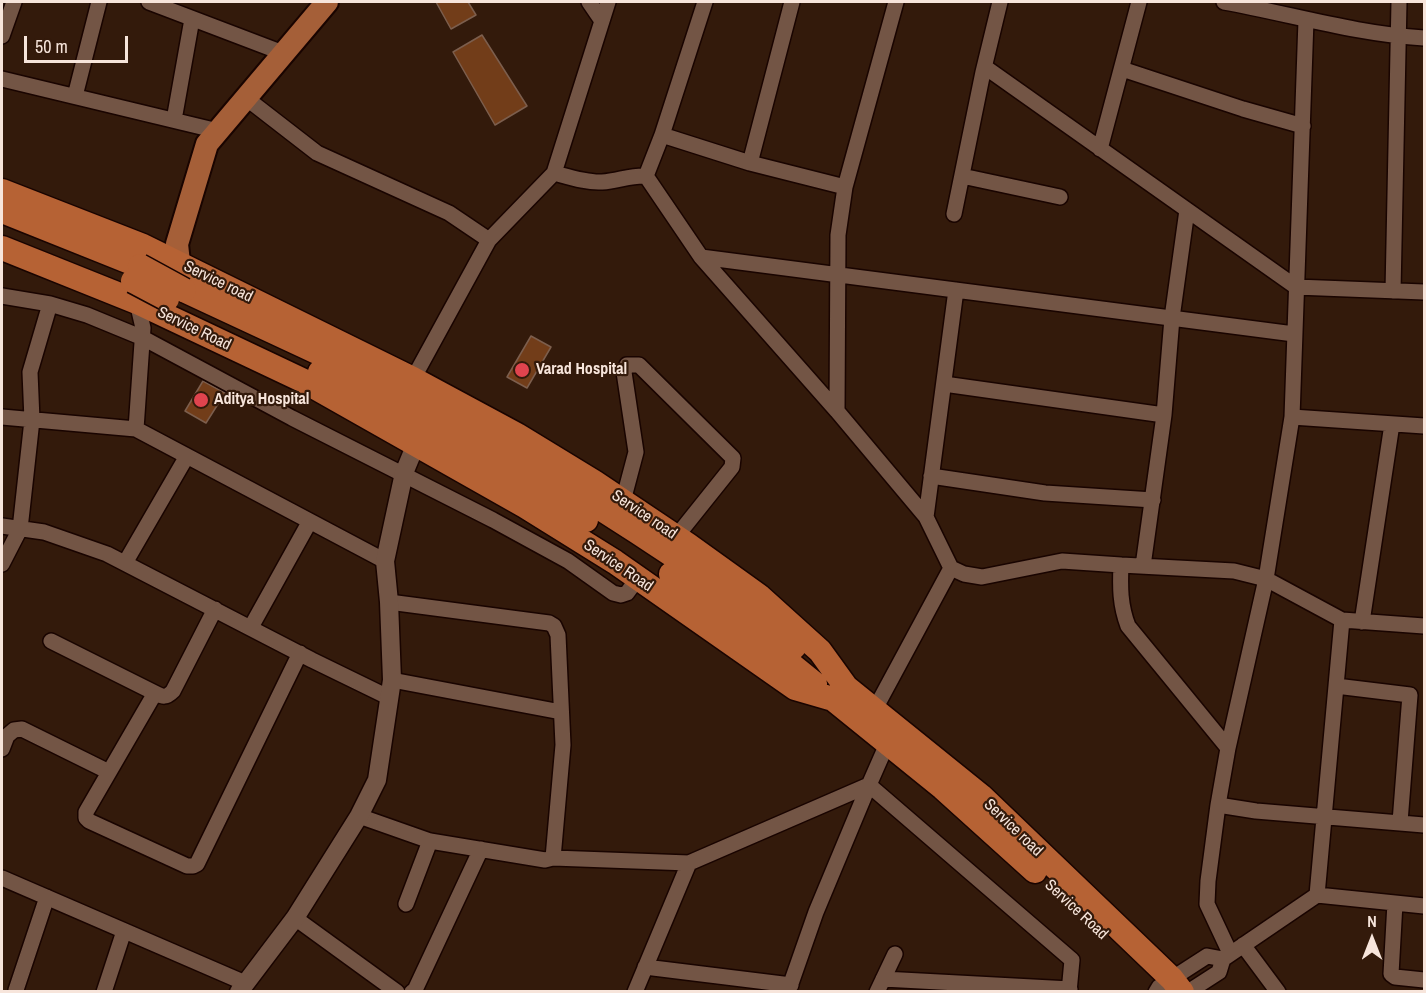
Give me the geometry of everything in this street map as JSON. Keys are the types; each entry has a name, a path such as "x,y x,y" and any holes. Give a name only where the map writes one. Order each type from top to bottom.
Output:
{"highway":[{"name":"Service road","path":"2,191 173,254 517,435 676,537 759,596 820,651 840,693 875,710 981,796 1170,989"},
{"path":"2,211 153,296"},
{"path":"2,229 299,362 405,416 601,528 684,583 772,648 840,693"},
{"name":"Service Road","path":"2,248 153,296 525,506 638,578 795,688 840,693 887,744 943,788 1170,989"}],"main road":[{"path":"153,296 173,254 207,144 327,2"}],"street":[{"path":"2,36 14,2"},
{"path":"75,96 99,2"},
{"path":"149,2 284,53"},
{"path":"589,2 602,21"},
{"path":"413,379 489,240 554,173 608,2"},
{"path":"646,176 662,135 705,2"},
{"path":"750,163 792,2"},
{"path":"837,411 838,235 844,187 896,2"},
{"path":"954,214 1000,2"},
{"path":"1100,149 1139,2"},
{"path":"1224,2 1249,4 1306,20 1398,37 1425,38"},
{"path":"1393,291 1399,2"},
{"path":"174,120 192,19"},
{"path":"1278,992 1232,952 1208,904 1208,881 1228,748 1266,579 1292,417 1306,20"},
{"path":"985,67 1296,287 1425,292"},
{"path":"1122,69 1243,109 1304,126"},
{"path":"2,79 219,130"},
{"path":"246,98 317,153 449,213 489,240"},
{"path":"662,135 750,163 844,187"},
{"path":"554,173 599,182 618,181 636,175 646,176"},
{"path":"646,176 701,257 837,411 926,517 951,568 964,574 982,577 1062,561 1234,571 1266,579 1342,620 1425,626"},
{"path":"962,176 1060,197"},
{"path":"1143,566 1164,415 1172,318 1187,210"},
{"path":"701,257 1294,334"},
{"path":"926,517 956,290"},
{"path":"2,296 50,304 87,315 143,338 568,561 613,593 621,595 627,592 638,578"},
{"path":"136,429 143,328 153,296"},
{"path":"2,564 20,529 32,420 30,372 50,304"},
{"path":"623,501 636,452 624,372 627,364 633,363 639,365 733,458 732,467 676,537"},
{"path":"944,384 1164,415"},
{"path":"2,417 136,429 385,561"},
{"path":"1292,417 1425,426"},
{"path":"1362,622 1392,424"},
{"path":"2,878 124,931 242,987 295,918 359,816 377,780 391,689 389,602 385,561 404,473 416,444"},
{"path":"125,563 187,456"},
{"path":"931,476 1045,493 1153,500"},
{"path":"251,627 310,521"},
{"path":"2,526 44,532 107,554 300,653 391,689 561,712"},
{"path":"1121,565 1120,595 1128,626 1228,748"},
{"path":"875,710 951,568"},
{"path":"389,602 549,623 554,626 558,635 563,745 553,858"},
{"path":"51,640 163,697 173,691 215,609"},
{"path":"1317,896 1342,620"},
{"path":"155,693 86,812 86,818 187,866 193,866 197,864 300,653"},
{"path":"1336,686 1418,695 1400,822"},
{"path":"2,749 7,736 14,730 22,729 109,772"},
{"path":"645,967 789,988 816,912 887,744"},
{"path":"359,816 430,841 545,860 553,858 689,863 869,785"},
{"path":"869,785 1072,960 1070,990 880,985 895,954"},
{"path":"1218,805 1256,811 1425,825"},
{"path":"406,904 430,841"},
{"path":"412,992 415,990 482,849"},
{"path":"635,992 689,863"},
{"path":"1170,989 1207,956 1232,952 1317,896 1425,906"},
{"path":"15,990 47,897"},
{"path":"1395,903 1391,974 1395,977 1425,980"},
{"path":"295,918 397,992"},
{"path":"104,992 124,931"}],"building":[{"path":"436,2 468,2 476,15 451,29"},
{"path":"482,35 527,106 495,125 453,52"},
{"path":"531,336 551,347 527,388 507,377"},
{"path":"203,381 225,393 206,423 185,411"}],"place":[{"name":"Varad Hospital","path":"522,370"},
{"name":"Aditya Hospital","path":"201,400"}]}
